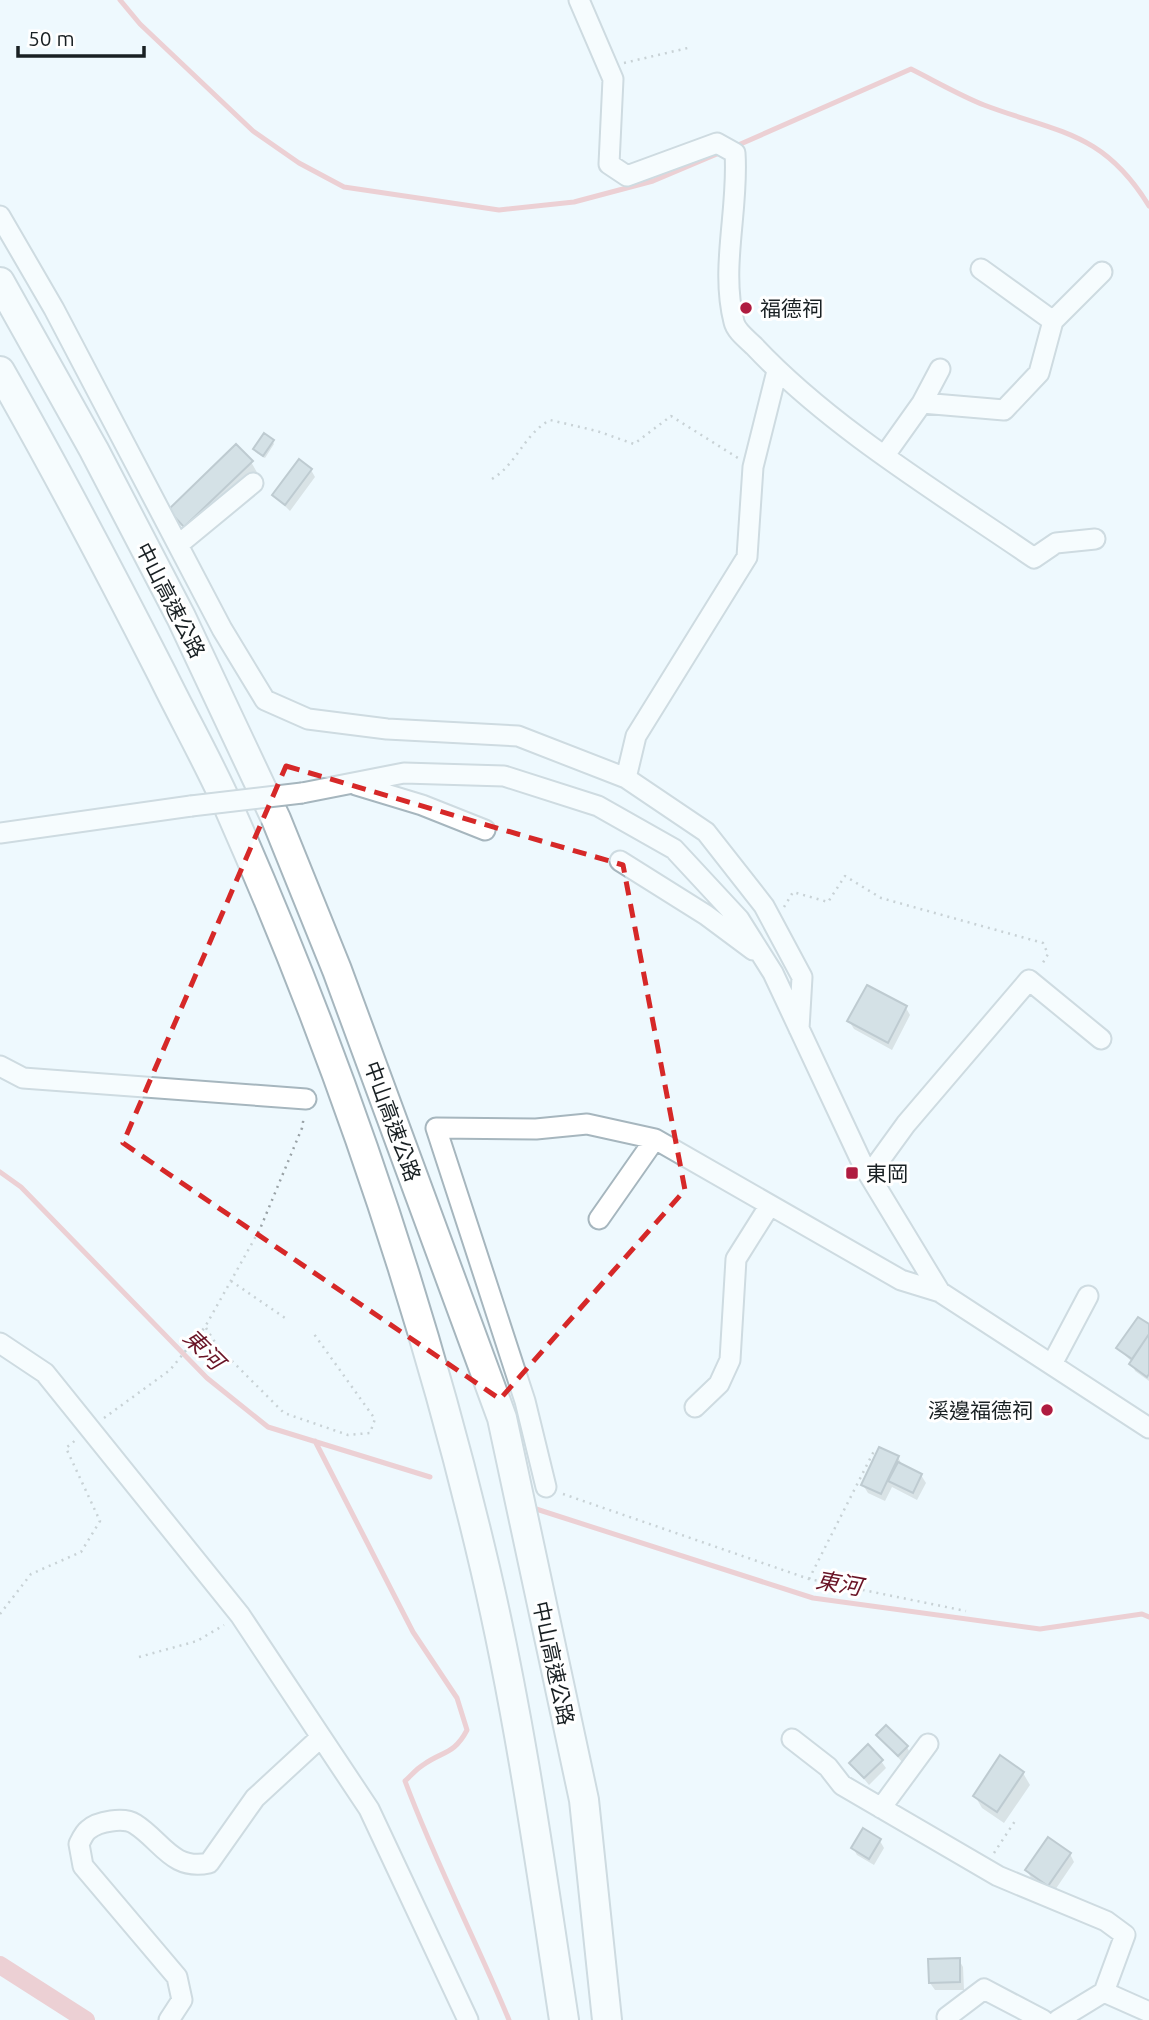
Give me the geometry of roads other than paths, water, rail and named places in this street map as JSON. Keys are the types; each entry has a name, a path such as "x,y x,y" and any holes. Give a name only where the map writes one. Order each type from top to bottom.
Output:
{"highway":[{"name":"中山高速公路","path":"0,282 94,450 181,617 276,819 337,970 502,1418 529,1499 584,1800 607,2020"},
{"name":"中山高速公路","path":"0,371 67,488 233,818 301,981 361,1145 419,1319 465,1487 515,1711 535,1820 564,2020"}],"street":[{"path":"579,0 613,79 609,164 628,176 718,143 735,153 737,186 727,289 735,326 777,371 885,455 1034,558 1056,543 1095,539"},
{"path":"0,216 54,309 222,629 265,700 308,719 387,729 518,736 626,778 706,832 764,906 802,977 799,1029"},
{"path":"981,269 1053,321"},
{"path":"922,403 1004,410 1039,373 1053,321 1102,272"},
{"path":"885,455 922,403 940,369"},
{"path":"626,778 636,736 747,557 753,467 777,371"},
{"path":"178,545 253,483"},
{"path":"0,833 302,793 404,773 504,776 598,806 674,849 739,919 764,959 869,1175 940,1292"},
{"path":"352,783 422,805 485,830"},
{"path":"620,861 706,915 764,959"},
{"path":"869,1175 906,1124 1029,980 1101,1039"},
{"path":"0,1066 23,1078 306,1099"},
{"path":"529,1499 525,1401 436,1128 536,1129 587,1124 655,1139 901,1280 940,1292 1146,1420"},
{"path":"599,1219 655,1139"},
{"path":"695,1407 719,1384 730,1360 736,1259 770,1205"},
{"path":"1052,1364 1088,1296"},
{"path":"0,1343 45,1373 240,1615 369,1809 468,2020"},
{"path":"169,2020 182,2000 177,1977 83,1866 79,1844 88,1829 110,1820 134,1822 170,1858 197,1866 209,1863 255,1797 320,1738"},
{"path":"792,1739 828,1767 842,1785 881,1808 984,1868 1106,1921 1125,1935 1104,1992 1058,2020"},
{"path":"881,1808 928,1744"},
{"path":"947,2017 984,1989 1043,2020"},
{"path":"1104,1992 1149,2012"}],"waterway":[{"path":"120,0 140,24 253,131 299,163 344,187 499,210 574,202 653,181 724,151"},
{"path":"736,146 911,69 975,101 1057,129 1096,148 1132,181 1149,206"},
{"name":"東河","path":"0,1172 21,1187 207,1378 268,1427 430,1477"},
{"path":"315,1441 413,1632 457,1698 467,1730 462,1738 452,1748 420,1767 405,1781 509,2020"},
{"name":"東河","path":"533,1508 813,1598 1040,1629 1142,1614 1149,1617"},
{"path":"0,1965 86,2020"}],"place":[{"name":"福德祠","path":"746,308"},
{"name":"東岡","path":"852,1173"},
{"name":"溪邊福德祠","path":"1047,1410"}]}
